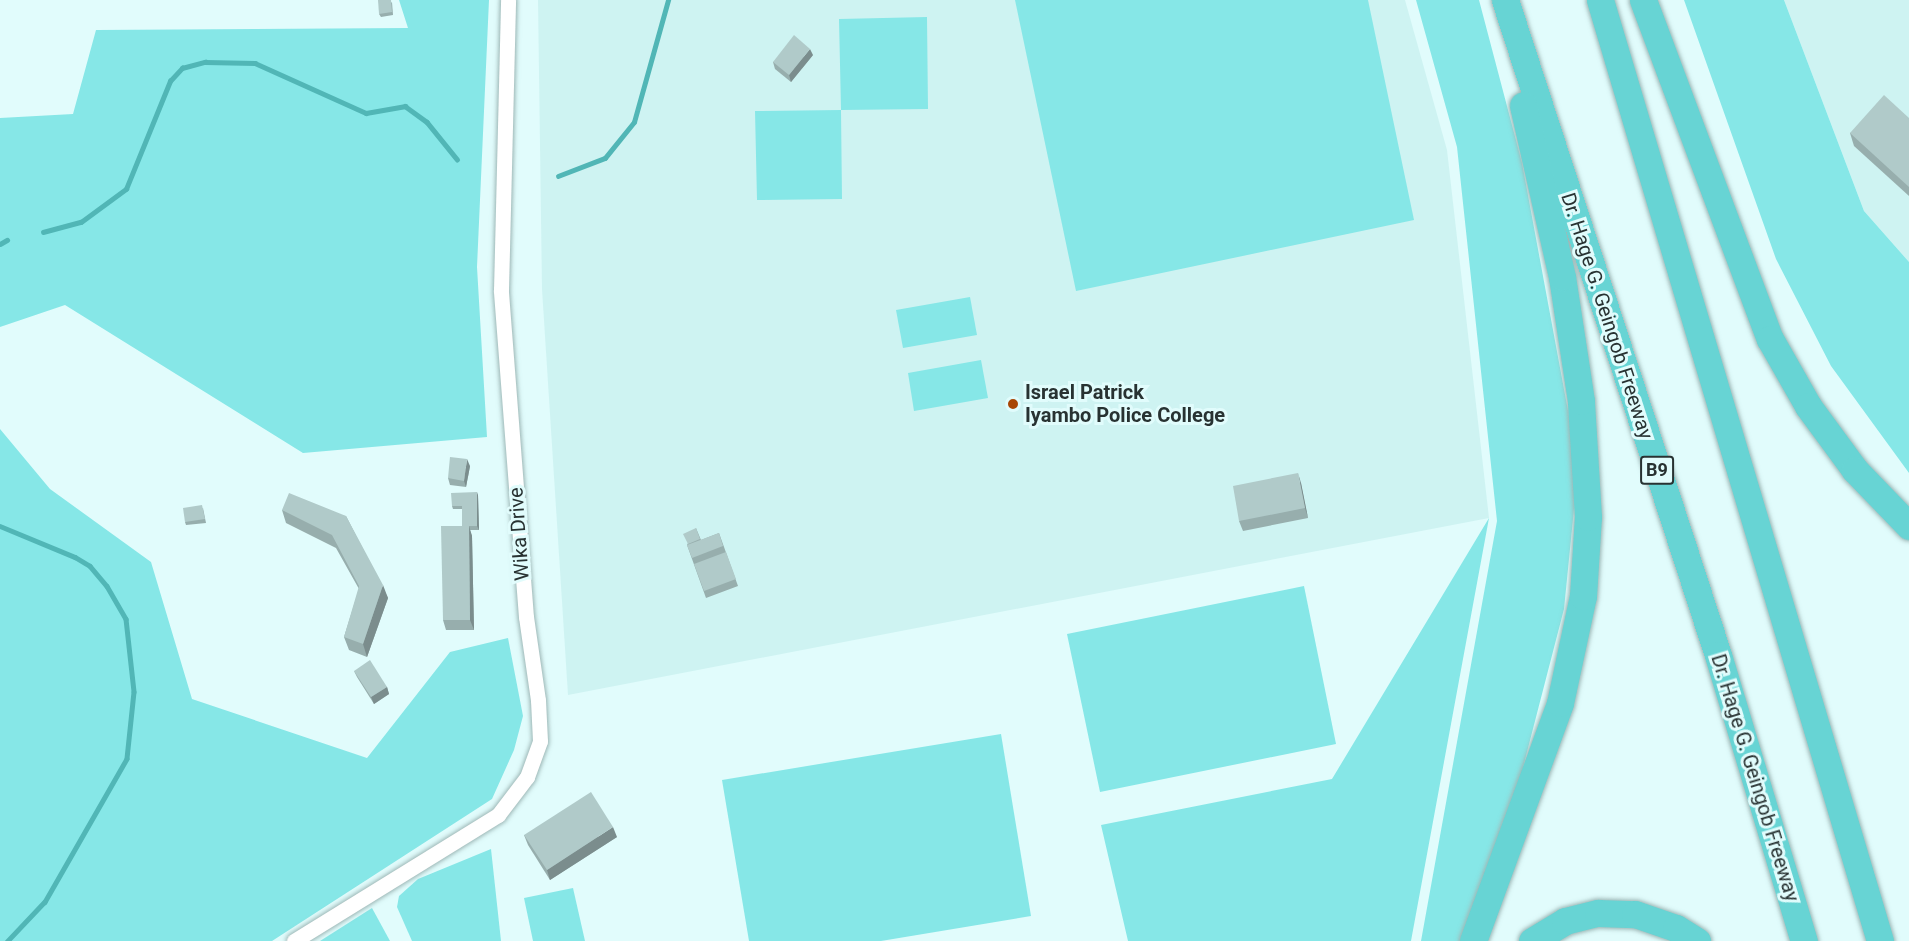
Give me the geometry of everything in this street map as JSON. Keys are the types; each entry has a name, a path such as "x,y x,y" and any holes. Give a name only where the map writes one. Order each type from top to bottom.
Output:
{"highway":[{"path":"1473,941 1560,703 1583,596 1588,517 1581,401 1562,277 1499,0"},
{"name":"Dr. Hage G. Geingob Freeway","path":"1505,0 1718,654 1804,941"},
{"path":"1600,0 1880,941"},
{"path":"1642,0 1770,339 1808,406 1855,470 1909,526"},
{"path":"1532,941 1565,921 1598,913 1635,914 1676,928 1697,941"}],"street":[{"name":"Wika Drive","path":"294,941 498,815 527,777 540,741 538,700 526,617 501,290 508,0"}],"shaded area":[{"path":"399,0 489,0 477,267 487,437 303,453 65,305 0,327 0,118 73,114 96,30 408,28"},
{"name":"Israel Patrick Iyambo Police College","path":"538,0 1405,0 1447,150 1489,518 568,695 542,289"},
{"path":"1015,0 1368,0 1414,220 1076,291"},
{"path":"1416,0 1479,0 1522,163 1574,443 1574,509 1564,609 1520,779 1461,941 1421,941 1497,521 1457,147"},
{"path":"1684,0 1784,0 1864,211 1909,262 1909,473 1831,366 1776,259"},
{"path":"1784,0 1909,0 1909,262 1864,211"},
{"path":"927,17 928,109 841,110 839,19"},
{"path":"841,110 842,199 757,200 755,111"},
{"path":"970,297 977,335 903,348 896,310"},
{"path":"981,360 988,398 914,411 908,373"},
{"path":"0,429 50,489 151,562 192,699 367,758 450,652 508,638 523,716 514,750 492,799 272,941 0,941"},
{"path":"1489,518 1411,941 1128,941 1101,825 1332,779"},
{"path":"1304,586 1336,744 1100,792 1067,634"},
{"path":"1001,734 1031,916 881,941 749,941 722,780"},
{"path":"491,849 501,941 412,941 397,907 399,896 418,879"},
{"path":"573,888 585,941 533,941 524,898"},
{"path":"372,908 390,941 320,941"}],"building":[{"path":"378,0 391,0 392,12 379,14"},
{"path":"794,35 810,49 789,75 773,62"},
{"path":"1884,95 1909,118 1909,187 1850,133"},
{"path":"450,457 467,459 464,481 448,478"},
{"path":"1298,473 1305,508 1239,521 1233,486"},
{"path":"477,492 477,526 462,526 462,506 452,506 451,493"},
{"path":"289,493 346,516 383,585 363,644 344,637 359,586 332,535 282,510"},
{"path":"202,505 205,519 185,522 183,508"},
{"path":"441,526 469,526 470,620 443,620"},
{"path":"696,528 700,539 688,544 683,534"},
{"path":"719,533 723,546 692,558 687,545"},
{"path":"726,552 736,579 704,591 694,564"},
{"path":"370,660 387,687 371,697 354,671"},
{"path":"591,792 613,827 547,870 524,835"}],"waterway":[{"path":"558,176 605,158 634,122 668,0"},
{"path":"43,232 81,222 126,189 170,81 182,68 205,62 255,63 366,113 405,106 427,122 457,159"},
{"path":"0,244 7,240"},
{"path":"0,526 75,557 90,566 107,586 126,619 134,692 127,759 45,902 8,941"}],"place":[{"name":"Israel Patrick Iyambo Police College","path":"1013,404"}]}
